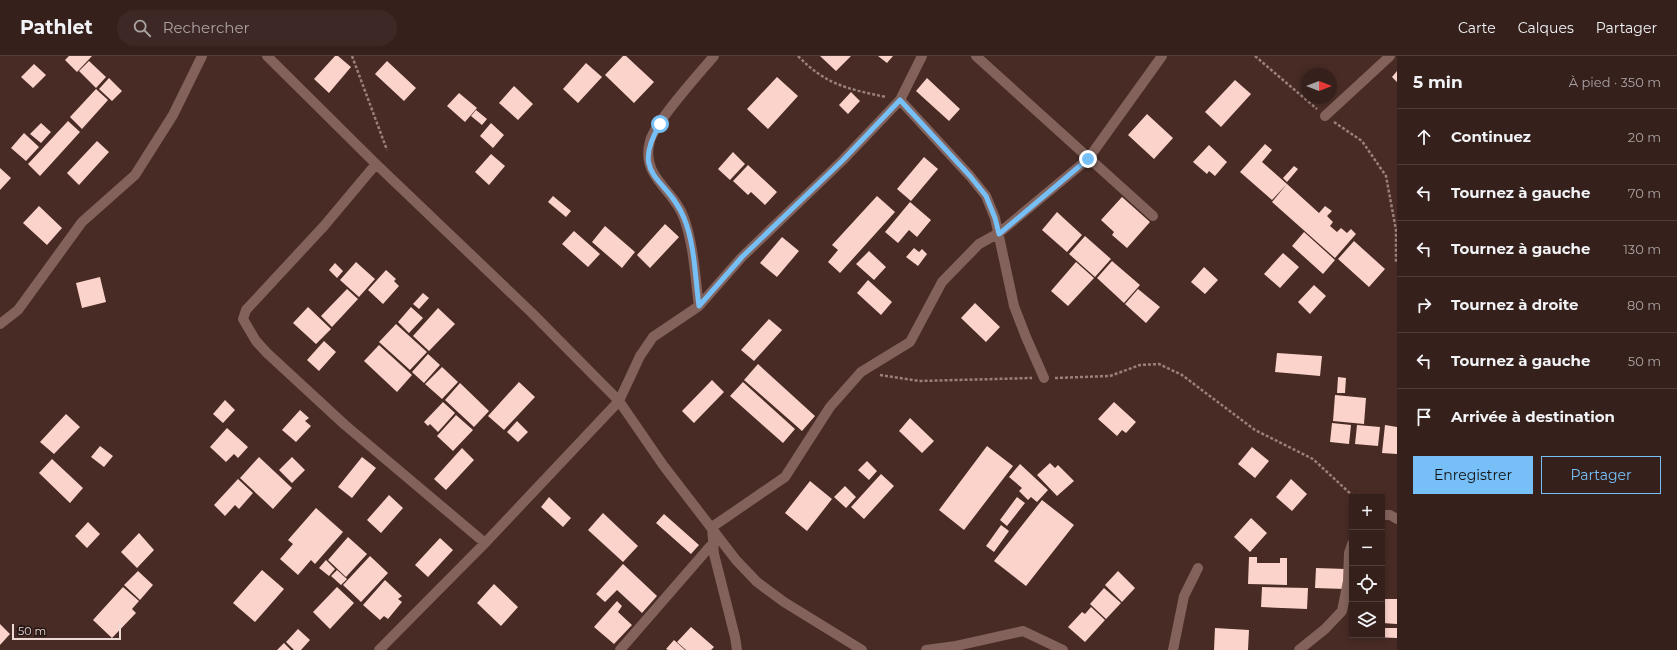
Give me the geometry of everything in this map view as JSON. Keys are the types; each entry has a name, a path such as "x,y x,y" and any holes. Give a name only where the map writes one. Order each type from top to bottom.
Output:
{"street":[{"path":"0,324 18,310 82,222 136,175 172,115 202,56"},
{"path":"267,56 376,164 532,312 618,401 663,465 736,560 757,582 784,602 862,650"},
{"path":"699,306 691,242 684,217 670,195 655,178 647,160 650,140 660,124 714,56"},
{"path":"379,650 485,543 618,401 640,356 653,337 699,306 742,257 842,161 900,100 922,56"},
{"path":"976,56 1088,159 1153,216"},
{"path":"712,527 785,477 830,407 861,372 910,342 942,282 979,244 999,234 1088,159 1162,56"},
{"path":"1324,116 1390,56"},
{"path":"900,100 970,176 986,196 995,218 1014,306 1044,378"},
{"path":"376,164 324,226 246,310 243,319 256,341 345,425 485,543"},
{"path":"1385,515 1390,515 1397,519"},
{"path":"712,527 714,554 735,636 737,650"},
{"path":"620,650 713,543"},
{"path":"1300,650 1342,611 1348,581 1349,553"},
{"path":"1173,650 1184,596 1198,568"},
{"path":"926,650 956,646 1023,631 1063,650"}],"path":[{"path":"352,56 387,150"},
{"path":"798,56 812,71 841,86 900,100"},
{"path":"1256,56 1324,116 1362,141 1386,176 1396,230 1396,262"},
{"path":"861,372 919,381 1044,378 1110,376 1140,365 1159,364 1182,376 1255,430 1313,459 1351,494"}],"building":[{"path":"69,56 92,56 77,72 65,60"},
{"path":"335,56 338,56 351,67 329,93 314,79"},
{"path":"623,56 626,56 654,82 634,103 605,75"},
{"path":"820,56 851,56 836,71"},
{"path":"878,56 893,56 887,63"},
{"path":"89,61 106,77 96,88 79,71"},
{"path":"387,61 416,88 404,101 375,74"},
{"path":"586,63 602,77 578,103 563,89"},
{"path":"34,64 46,75 33,88 21,77"},
{"path":"1397,71 1397,82 1392,77"},
{"path":"777,77 798,96 768,129 747,109"},
{"path":"109,78 122,91 112,101 99,89"},
{"path":"927,78 960,109 949,121 916,91"},
{"path":"1235,80 1251,94 1221,127 1205,112"},
{"path":"514,86 533,104 518,120 499,103"},
{"path":"96,89 108,100 82,129 70,117"},
{"path":"851,92 860,101 848,114 839,105"},
{"path":"459,93 477,108 465,122 447,106"},
{"path":"476,110 487,119 482,125 471,116"},
{"path":"1147,114 1173,138 1154,159 1128,135"},
{"path":"68,121 80,132 40,176 28,164"},
{"path":"41,123 51,132 41,143 30,134"},
{"path":"491,123 504,135 493,148 480,136"},
{"path":"24,133 39,147 26,161 11,148"},
{"path":"97,141 109,152 79,185 67,173"},
{"path":"1265,144 1272,150 1262,162 1287,184 1272,200 1240,172"},
{"path":"1209,145 1227,162 1215,176 1209,171 1207,174 1193,162"},
{"path":"733,152 745,164 730,180 718,169"},
{"path":"491,154 505,166 489,185 475,172"},
{"path":"924,157 938,169 911,201 897,189"},
{"path":"748,165 777,192 765,205 751,192 748,195 733,181"},
{"path":"1294,166 1298,169 1287,182 1283,178"},
{"path":"0,168 11,178 0,190"},
{"path":"1287,184 1319,213 1325,206 1332,211 1327,216 1333,222 1330,226 1337,232 1341,228 1347,233 1351,229 1356,234 1335,258 1272,202"},
{"path":"553,196 571,211 566,217 548,202"},
{"path":"877,196 895,212 840,273 828,262 838,250 832,245"},
{"path":"1122,197 1150,222 1127,248 1112,235 1114,232 1101,220"},
{"path":"910,202 931,220 917,237 909,230 898,243 885,232"},
{"path":"39,206 62,228 47,245 23,223"},
{"path":"1057,212 1082,235 1067,252 1042,230"},
{"path":"665,224 679,237 650,268 637,255"},
{"path":"605,226 635,252 622,268 592,242"},
{"path":"574,231 600,254 588,267 562,244"},
{"path":"1304,232 1335,260 1323,274 1292,246"},
{"path":"1085,236 1111,259 1095,277 1069,254"},
{"path":"782,237 799,251 777,277 760,263"},
{"path":"1354,241 1385,269 1369,287 1338,259"},
{"path":"914,248 919,252 922,249 927,254 918,266 906,257"},
{"path":"869,251 886,267 874,280 856,264"},
{"path":"1283,253 1299,267 1280,288 1264,274"},
{"path":"1112,261 1140,285 1124,303 1097,278"},
{"path":"356,262 375,279 359,297 340,280"},
{"path":"1076,262 1094,278 1068,306 1051,291"},
{"path":"335,263 343,271 337,278 329,270"},
{"path":"1204,267 1218,280 1205,294 1191,282"},
{"path":"386,270 396,279 394,281 399,286 383,304 368,290"},
{"path":"100,277 106,302 82,308 76,283"},
{"path":"868,280 892,302 881,315 857,293"},
{"path":"1314,285 1326,296 1310,314 1298,302"},
{"path":"347,289 358,299 332,327 321,316"},
{"path":"1138,289 1160,307 1146,323 1125,304"},
{"path":"423,293 429,298 419,309 413,304"},
{"path":"975,303 1000,327 986,342 961,318"},
{"path":"308,307 331,329 316,344 293,323"},
{"path":"411,307 423,318 409,333 398,322"},
{"path":"438,308 455,324 429,351 413,336"},
{"path":"769,319 782,330 754,361 741,350"},
{"path":"396,324 427,352 410,370 379,342"},
{"path":"324,341 336,352 319,371 307,360"},
{"path":"379,345 412,375 397,392 364,361"},
{"path":"1277,353 1322,356 1320,376 1275,372"},
{"path":"428,354 440,365 424,383 412,372"},
{"path":"758,364 815,416 802,431 744,380"},
{"path":"442,367 458,382 442,399 425,384"},
{"path":"1338,377 1346,378 1345,393 1337,393"},
{"path":"712,380 724,392 694,423 682,411"},
{"path":"519,382 535,397 504,430 488,416"},
{"path":"743,382 795,429 783,443 730,396"},
{"path":"460,383 489,411 474,427 445,400"},
{"path":"1335,395 1366,398 1364,424 1333,421"},
{"path":"225,400 235,410 223,423 213,414"},
{"path":"443,402 455,413 438,432 430,424 428,426 424,422"},
{"path":"1114,402 1136,422 1126,433 1122,430 1117,436 1098,419"},
{"path":"300,410 309,418 305,421 311,426 296,442 282,430"},
{"path":"66,414 80,427 54,454 40,442"},
{"path":"456,415 473,430 453,451 437,436"},
{"path":"910,418 934,441 922,453 899,431"},
{"path":"517,421 528,432 518,442 507,432"},
{"path":"1332,423 1351,425 1349,444 1330,442"},
{"path":"1357,425 1380,427 1378,446 1355,444"},
{"path":"1385,425 1397,427 1397,454 1382,453"},
{"path":"227,428 248,447 238,458 234,454 226,462 210,447"},
{"path":"100,446 113,456 104,467 91,457"},
{"path":"987,446 1013,466 964,530 939,510"},
{"path":"1252,447 1269,461 1255,478 1238,464"},
{"path":"462,448 474,460 446,490 434,479"},
{"path":"259,457 292,488 273,509 240,478"},
{"path":"292,457 305,470 292,483 279,470"},
{"path":"362,457 376,468 352,498 338,487"},
{"path":"52,459 83,488 70,503 39,473"},
{"path":"867,461 877,471 869,480 858,470"},
{"path":"1050,463 1055,468 1058,465 1074,481 1057,496 1037,475"},
{"path":"1020,464 1048,490 1037,502 1031,497 1028,500 1019,491 1022,488 1009,477"},
{"path":"881,474 894,486 864,519 851,507"},
{"path":"238,479 253,493 239,509 235,505 225,516 214,505"},
{"path":"1291,479 1307,494 1292,511 1276,497"},
{"path":"810,481 832,499 807,531 785,513"},
{"path":"845,486 856,497 846,508 834,497"},
{"path":"389,495 403,508 381,533 367,520"},
{"path":"549,497 571,518 563,527 541,507"},
{"path":"1017,497 1025,503 1007,526 1000,520"},
{"path":"1042,500 1074,525 1026,586 994,561"},
{"path":"316,508 343,532 315,564 311,560 298,575 280,559 293,544 288,540"},
{"path":"603,513 638,546 623,562 588,530"},
{"path":"664,514 699,545 691,554 656,523"},
{"path":"1251,518 1267,533 1250,552 1234,537"},
{"path":"88,522 100,534 87,548 75,536"},
{"path":"1001,525 1009,531 994,552 986,546"},
{"path":"139,533 154,550 137,568 121,552"},
{"path":"348,537 367,554 346,577 328,560"},
{"path":"440,538 453,550 428,577 415,565"},
{"path":"370,556 388,573 361,602 343,585"},
{"path":"1249,557 1257,557 1257,563 1280,563 1280,558 1287,558 1287,585 1248,584"},
{"path":"326,560 335,569 329,576 319,568"},
{"path":"623,564 657,596 642,613 617,590 605,602 596,594"},
{"path":"1316,568 1346,569 1345,589 1315,588"},
{"path":"262,570 284,589 255,622 233,603"},
{"path":"337,570 347,579 341,585 331,576"},
{"path":"138,571 153,585 140,600 124,585"},
{"path":"1118,571 1135,588 1122,602 1105,585"},
{"path":"385,580 402,596 398,599 402,602 388,619 384,616 380,620 363,605"},
{"path":"494,584 518,607 501,626 477,603"},
{"path":"123,587 139,601 132,609 136,613 112,638 93,620"},
{"path":"337,587 354,603 330,629 313,612"},
{"path":"1262,587 1308,588 1307,609 1261,607"},
{"path":"1104,588 1121,603 1106,619 1090,604"},
{"path":"1385,599 1397,599 1397,624 1385,623"},
{"path":"617,601 622,606 618,612 632,625 614,644 594,627"},
{"path":"1091,607 1105,620 1085,642 1068,627 1082,612 1085,614"},
{"path":"0,624 10,634 0,645"},
{"path":"691,627 714,647 711,650 686,650 677,642"},
{"path":"1215,628 1249,630 1248,650 1214,650"},
{"path":"1385,628 1397,628 1397,638 1385,638"},
{"path":"298,629 310,640 301,650 294,650 286,642"},
{"path":"674,640 685,650 666,649"},
{"path":"284,643 291,650 277,650"}],"route":[{"path":"660,124 650,140 647,160 655,178 670,195 684,217 691,242 699,306 742,257 842,161 900,100 970,176 986,196 995,218 999,234 1088,159"}]}
